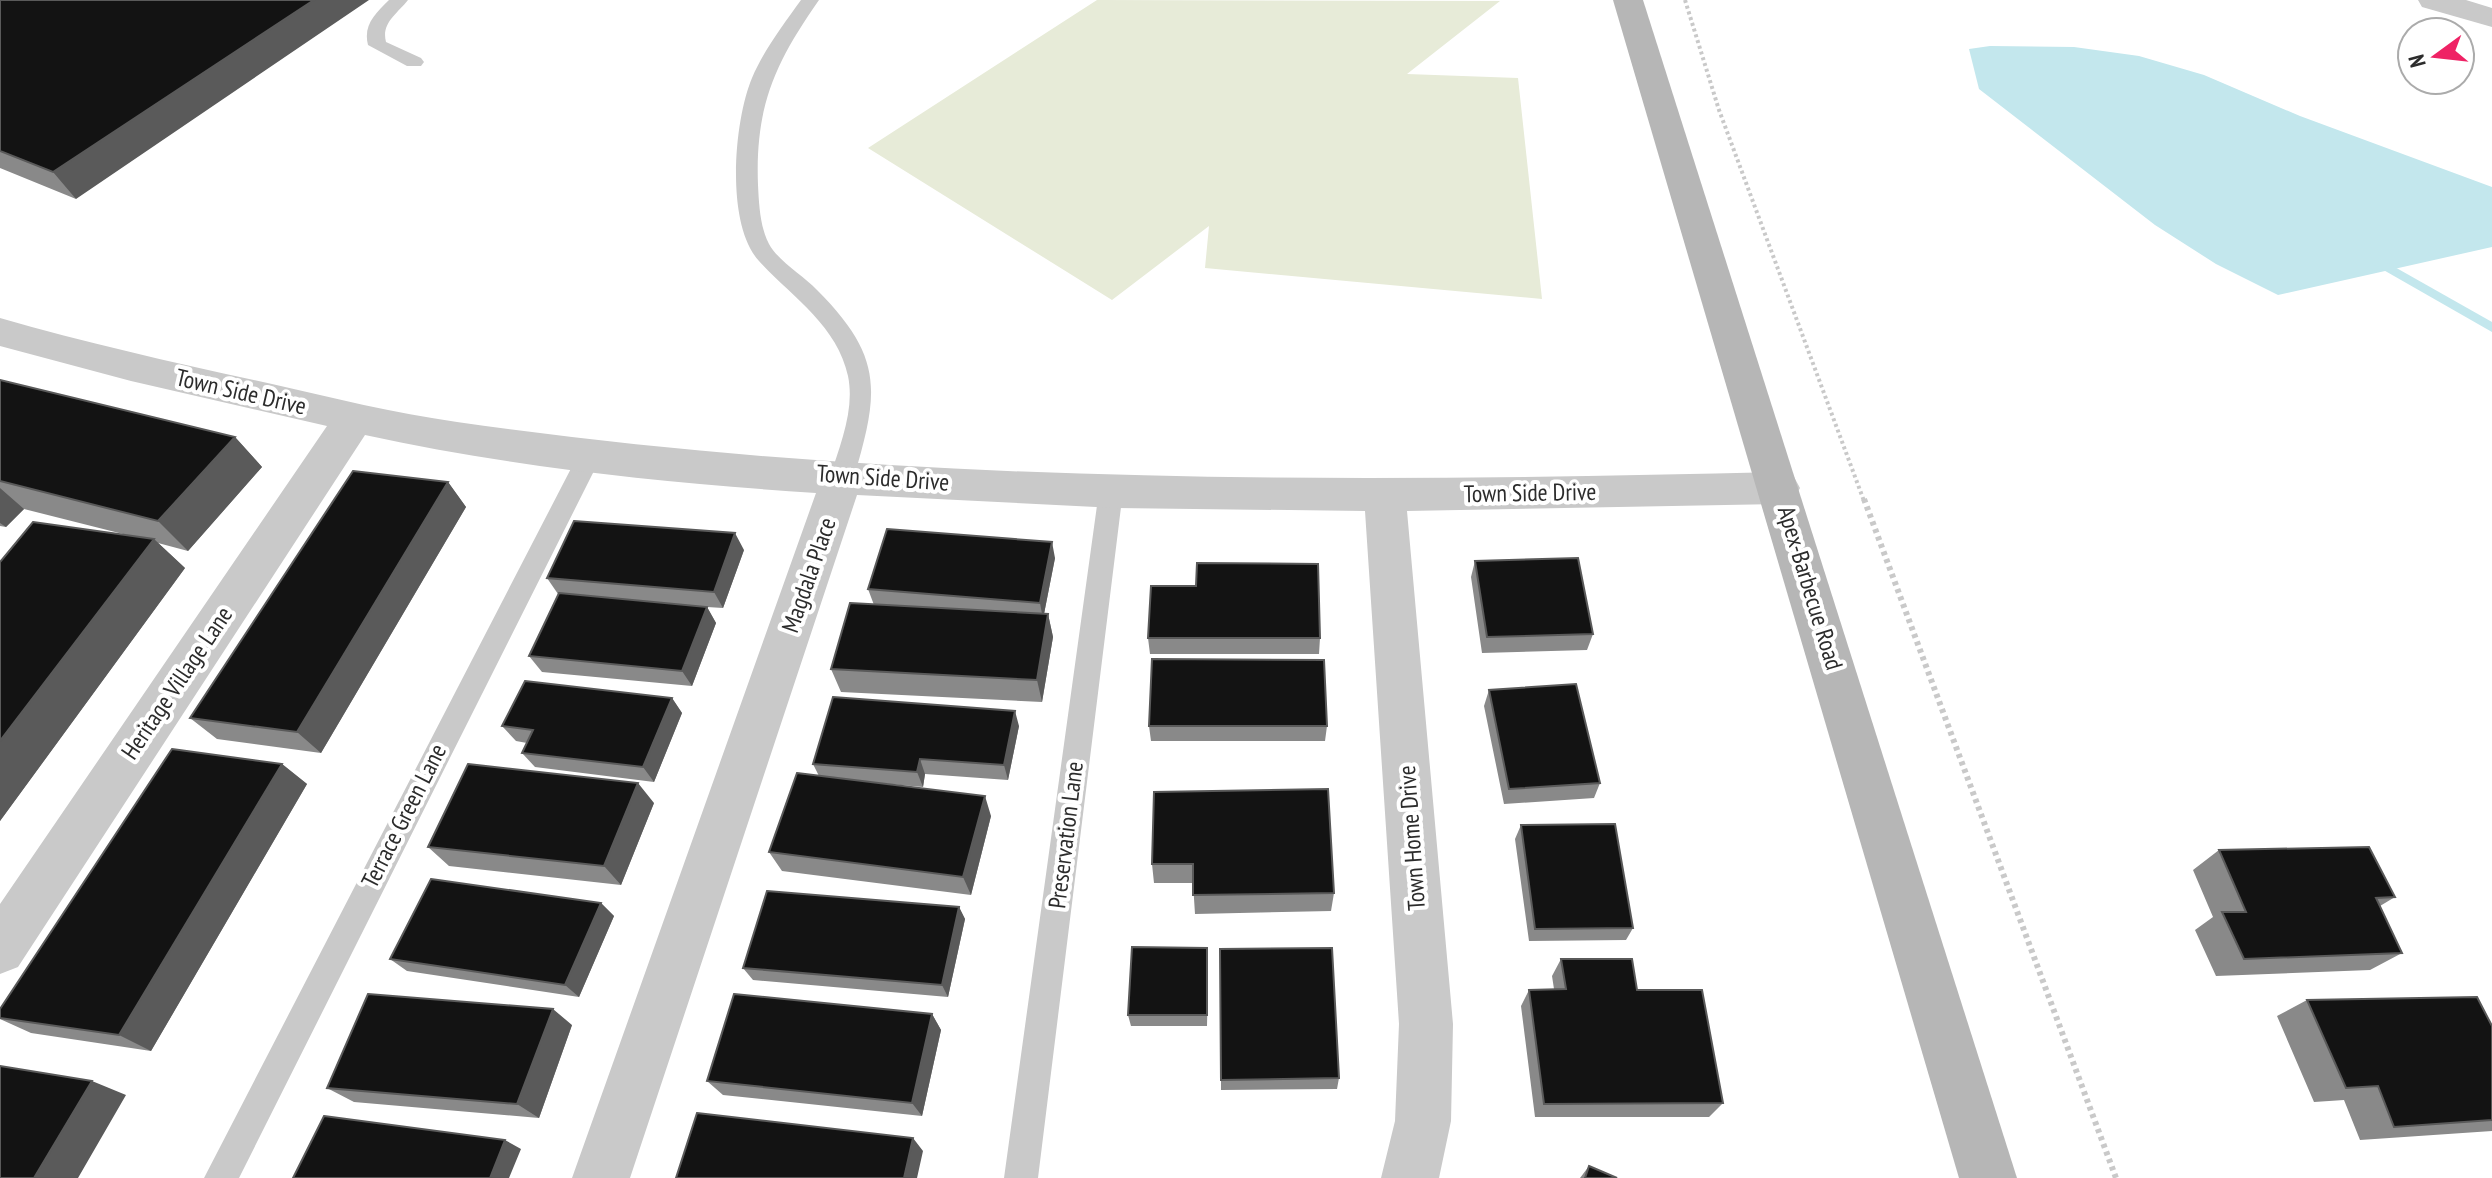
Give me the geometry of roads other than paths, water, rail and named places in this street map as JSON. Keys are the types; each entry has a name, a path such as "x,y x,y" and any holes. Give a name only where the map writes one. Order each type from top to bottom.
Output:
{"street":[{"name":"Apex-Barbecue Road","path":"1628,0 1988,1178"},
{"path":"2433,0 2492,18"},
{"name":"Town Side Drive","path":"0,332 80,356 355,417 453,437 590,455 842,477 1111,491 1385,496 1779,488"},
{"name":"Heritage Village Lane","path":"5,933 355,417"},
{"name":"Magdala Place","path":"601,1178 842,477"},
{"name":"Town Home Drive","path":"1385,496 1426,1024 1425,1095 1419,1155 1410,1178"}],"lane":[{"path":"399,0 380,19 374,33 377,45 414,62"},
{"name":"Magdala Place","path":"810,0 776,48 755,96 749,222 761,249 817,302 852,352 860,376 863,403 842,477"},
{"name":"Terrace Green Lane","path":"221,1178 590,455"},
{"name":"Preservation Lane","path":"1021,1178 1111,491"}],"water":[{"path":"1990,46 2074,47 2139,56 2204,75 2300,116 2492,187 2492,247 2278,295 2216,264 2155,225 1979,89 1969,49"}],"waterway":[{"path":"2377,261 2492,328"}]}
